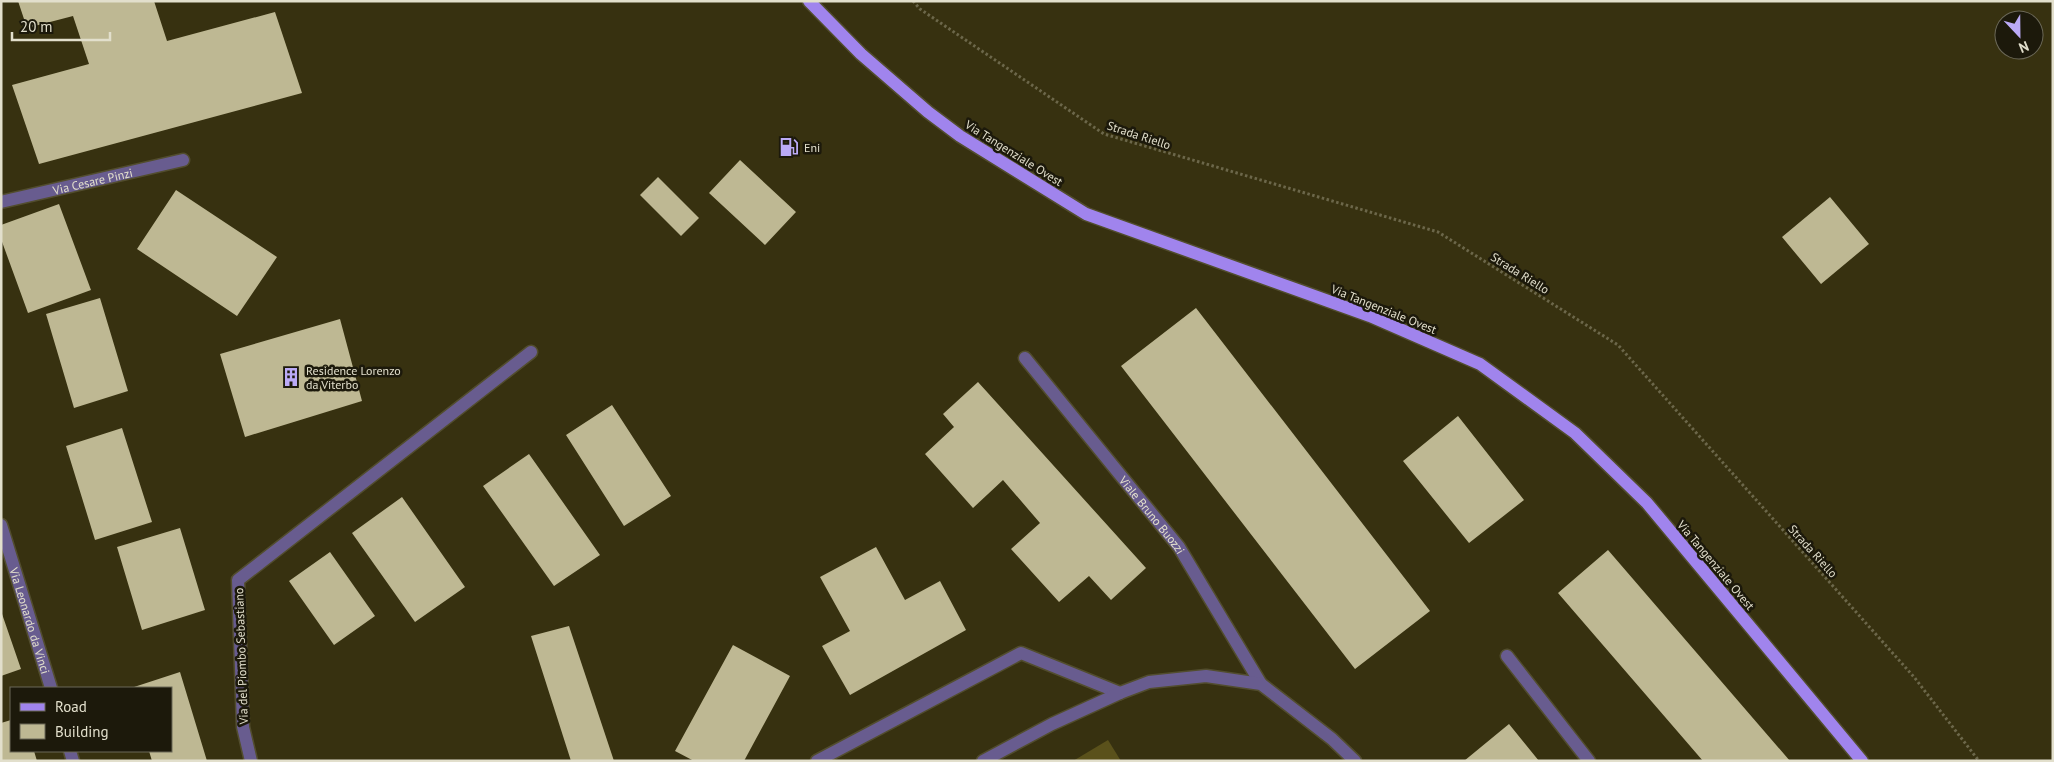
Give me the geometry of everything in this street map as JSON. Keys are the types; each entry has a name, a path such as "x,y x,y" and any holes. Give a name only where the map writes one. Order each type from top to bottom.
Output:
{"main road":[{"name":"Via Tangenziale Ovest","path":"809,1 861,54 928,112 960,136 1086,214 1370,316 1480,364 1496,375 1576,433 1647,504 1862,761"}],"street":[{"name":"Via Cesare Pinzi","path":"1,202 183,160"},
{"name":"Via del Piombo Sebastiano","path":"252,761 243,727 238,580 531,352"},
{"name":"Viale Bruno Buozzi","path":"1025,358 1179,546 1261,684 1332,739 1355,761"},
{"name":"Via Leonardo da Vinci","path":"1,525 5,551 51,687"},
{"path":"817,761 1021,653 1120,693"},
{"path":"1507,656 1589,761"},
{"name":"Viale Bruno Buozzi","path":"984,761 1052,724 1149,682 1206,676 1261,684"}],"path":[{"name":"Strada Riello","path":"913,1 920,9 1104,134 1438,232 1618,345 1914,676 1979,761"}],"shaded area":[{"path":"1108,740 1121,761 1073,761"}],"building":[{"path":"18,1 154,1 167,41 275,12 302,93 39,164 12,85 89,64 73,16 27,28"},
{"path":"740,160 796,212 765,245 709,193"},
{"path":"658,177 699,218 681,236 640,195"},
{"path":"176,190 277,257 237,316 137,249"},
{"path":"1830,197 1869,244 1821,284 1782,237"},
{"path":"59,204 91,290 28,313 1,239 1,225"},
{"path":"100,298 128,391 74,408 46,314"},
{"path":"1196,308 1430,611 1355,669 1121,366"},
{"name":"Residence Lorenzo da Viterbo","path":"340,319 362,401 245,437 220,354"},
{"path":"978,382 1146,568 1111,600 1089,576 1059,602 1011,549 1040,523 1003,480 973,508 925,454 954,427 943,414"},
{"path":"612,405 671,496 624,526 566,435"},
{"path":"1458,416 1524,500 1469,543 1403,461"},
{"path":"122,428 152,522 95,540 66,446"},
{"path":"529,454 600,555 554,586 483,486"},
{"path":"402,497 465,587 415,622 352,533"},
{"path":"180,528 205,610 142,630 117,547"},
{"path":"876,547 905,600 940,581 966,630 850,695 822,646 850,631 820,577"},
{"path":"1608,550 1790,761 1703,761 1558,593"},
{"path":"330,552 375,616 334,645 289,581"},
{"path":"1,611 21,669 1,676"},
{"path":"569,626 614,761 571,761 531,636"},
{"path":"733,645 790,676 744,761 694,761 675,751"},
{"path":"180,672 207,761 152,761 149,752 172,752 172,687 134,687"},
{"path":"10,720 10,752 34,752 37,761 1,761 1,723"},
{"path":"1509,724 1539,761 1464,761"}],"place":[{"name":"Eni","path":"789,147"},
{"name":"Residence Lorenzo da Viterbo","path":"291,377"}]}
